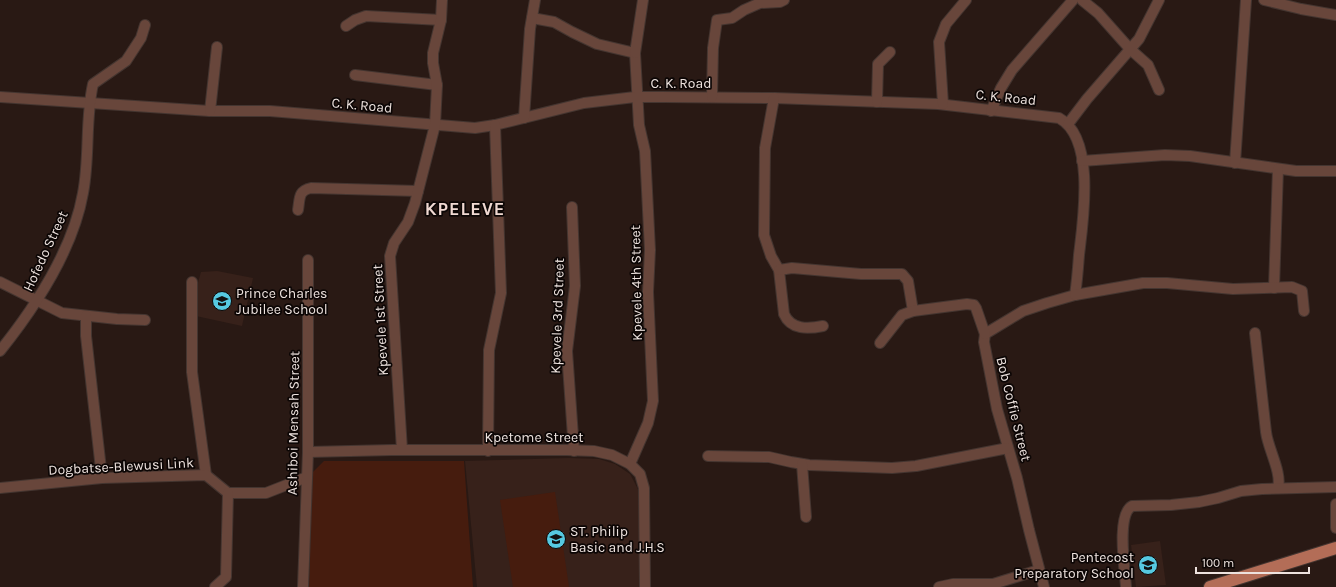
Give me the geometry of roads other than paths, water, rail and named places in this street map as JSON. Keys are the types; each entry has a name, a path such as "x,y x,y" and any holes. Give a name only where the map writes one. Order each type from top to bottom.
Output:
{"main road":[{"path":"1210,587 1336,548"}],"street":[{"name":"Kpevele 1st Street","path":"402,450 390,256 394,243 408,222 418,191 434,125 437,86 433,63 433,53 441,20 442,0"},
{"path":"524,118 532,18 535,0"},
{"name":"Kpevele 4th Street","path":"630,464 648,422 653,401 648,292 650,250 645,151 639,125 636,53 643,0"},
{"path":"712,97 713,48 717,22 732,18 744,10 760,3 780,2 784,0"},
{"path":"943,104 939,42 946,24 966,0"},
{"path":"991,111 1001,88 1012,70 1073,0"},
{"path":"1082,0 1098,13 1130,49 1150,68 1159,90"},
{"path":"1075,295 1085,192 1082,161 1078,141 1068,124 1143,33 1160,0"},
{"path":"1236,163 1246,0"},
{"path":"1264,0 1301,9 1336,15"},
{"path":"346,26 355,20 366,16 441,20"},
{"path":"532,18 554,22 597,44 636,53"},
{"name":"Hofedo Street","path":"0,351 38,301 59,261 77,220 84,192 89,103 93,84 126,61 140,38 145,25"},
{"path":"210,111 217,46"},
{"path":"877,102 878,64 890,52"},
{"path":"355,76 437,86"},
{"name":"C. K. Road","path":"0,97 210,111 278,112 475,128 495,125 584,103 639,97 774,98 943,104 991,111 1054,116 1068,124"},
{"path":"774,98 765,148 764,235 771,256 779,270 786,320 796,326 804,328 823,326"},
{"path":"488,451 489,350 501,293 495,125"},
{"path":"1082,161 1165,155 1190,156 1278,169 1336,172"},
{"path":"1274,288 1278,169"},
{"path":"298,210 300,195 304,190 311,188 418,191"},
{"name":"Kpevele 3rd Street","path":"572,207 575,286 567,351 574,451"},
{"name":"Ashiboi Mensah Street","path":"303,587 308,452 308,260"},
{"path":"779,270 792,268 861,274 902,274 908,281 913,311 899,317 880,343"},
{"path":"0,282 62,312 86,316 145,320"},
{"path":"192,282 192,372 206,475"},
{"path":"985,334 1023,311 1047,302 1075,295 1143,283 1167,283 1233,289 1286,287 1299,289 1303,295 1304,311"},
{"name":"Bob Coffie Street","path":"913,311 971,304 976,308 985,334 984,342 997,409 1017,478 1044,587"},
{"path":"86,316 86,336 102,478"},
{"path":"1255,332 1266,432 1269,449 1280,480 1278,488"},
{"path":"708,456 770,457 802,464 892,468 916,466 1008,448"},
{"name":"Kpetome Street","path":"308,452 402,450 594,451 612,455 630,464 640,474 644,488 645,587"},
{"path":"802,464 806,517"},
{"name":"Dogbatse-Blewusi Link","path":"0,488 102,478 206,475 228,493"},
{"path":"215,587 226,577 228,561 228,493 266,494 307,477"},
{"path":"1126,587 1122,550 1124,516 1128,508 1139,505 1171,505 1199,502 1241,491 1278,488 1336,488"},
{"path":"1336,504 1336,528"},
{"path":"939,587 952,584 993,584 1039,570"}],"place":[{"name":"Prince Charles Jubilee School","path":"222,301"},
{"name":"ST. Philip Basic and J.H.S","path":"556,539"},
{"name":"Pentecost Preparatory School","path":"1148,565"}],"district":[{"name":"KPELEVE","path":"465,209"}]}
